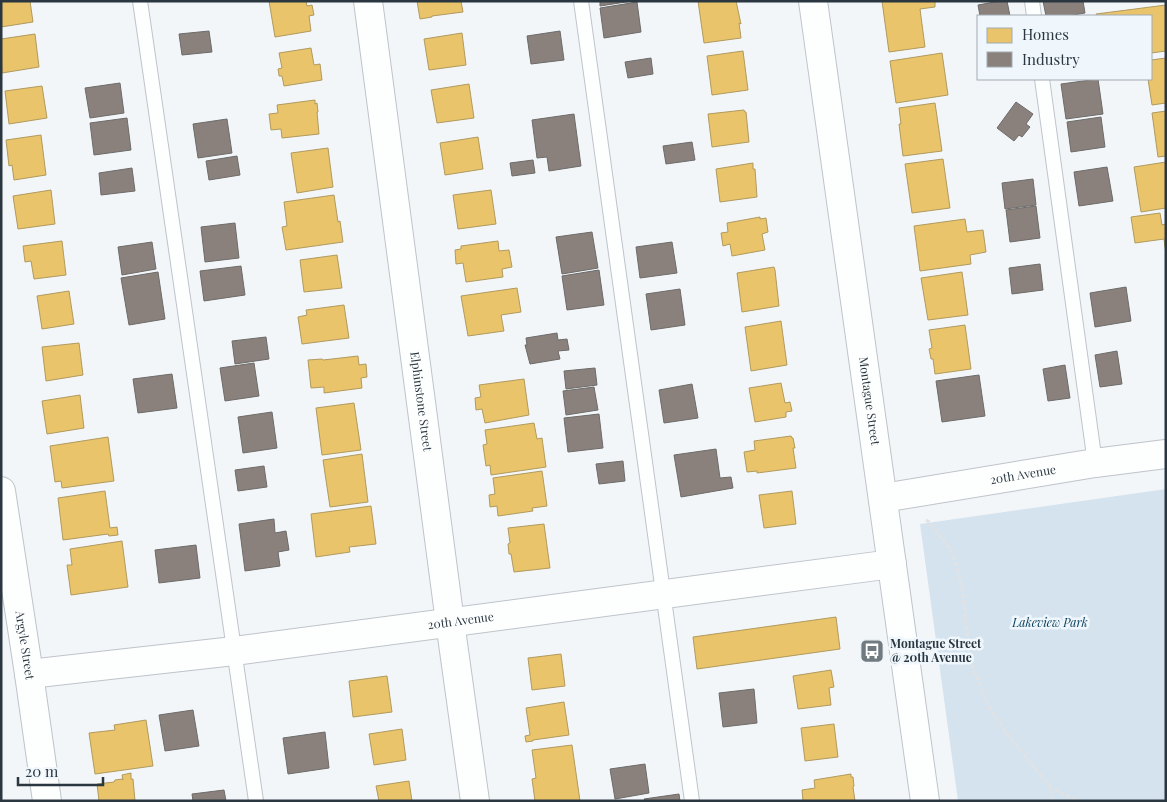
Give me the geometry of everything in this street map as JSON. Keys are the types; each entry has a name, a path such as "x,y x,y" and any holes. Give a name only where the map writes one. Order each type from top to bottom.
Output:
{"street":[{"name":"Elphinstone Street","path":"368,1 450,622 476,801"},
{"name":"Montague Street","path":"813,1 925,801"},
{"name":"20th Avenue","path":"883,498 1166,454"},
{"name":"Argyle Street","path":"1,491 47,801"},
{"name":"20th Avenue","path":"29,674 234,651 892,564"}],"lane":[{"path":"140,1 256,801"},
{"path":"581,1 692,801"},
{"path":"1032,1 1034,15"},
{"path":"1042,80 1095,464"}],"path":[{"path":"921,517 928,521 949,548 958,569 964,595 968,643 972,664 987,704 1007,734 1049,785 1076,801"},
{"path":"1049,785 1053,801"}],"green space":[{"name":"Lakeview Park","path":"1166,489 1166,801 958,801 920,524"}],"building: Homes":[{"path":"1,1 30,1 33,22 1,27"},
{"path":"269,1 306,1 307,6 312,5 314,15 309,16 311,31 275,37"},
{"path":"417,1 461,1 463,12 420,19"},
{"path":"698,1 736,1 741,24 739,23 741,38 704,43"},
{"path":"882,1 935,1 935,7 920,9 925,47 889,52"},
{"path":"1166,5 1166,51 1152,53 1152,15 1096,14"},
{"path":"462,33 466,65 429,70 424,39"},
{"path":"35,34 39,67 2,73 1,39"},
{"path":"311,48 314,65 320,64 322,80 284,86 282,76 279,76 278,69 282,68 279,53"},
{"path":"743,51 748,90 712,95 707,56"},
{"path":"942,53 948,95 896,103 890,61"},
{"path":"1166,58 1166,103 1152,105 1148,80 1152,80 1152,60"},
{"path":"469,84 474,118 437,123 431,90"},
{"path":"42,86 47,118 9,124 5,91"},
{"path":"315,100 315,104 317,103 319,134 282,138 281,129 271,130 269,114 278,113 277,105"},
{"path":"935,103 942,151 903,156 899,108"},
{"path":"744,110 746,112 749,142 712,147 708,114"},
{"path":"1166,111 1166,156 1158,157 1152,113"},
{"path":"41,135 46,175 14,180 12,165 9,166 6,140"},
{"path":"478,137 483,169 445,175 440,143"},
{"path":"328,148 333,187 297,193 291,153"},
{"path":"943,159 950,208 912,213 905,164"},
{"path":"1166,162 1166,208 1141,212 1134,167"},
{"path":"753,163 757,197 720,202 716,169"},
{"path":"51,190 55,224 18,229 13,196"},
{"path":"491,190 496,224 458,229 453,195"},
{"path":"334,195 343,242 286,250 282,227 287,226 284,202"},
{"path":"1160,213 1162,225 1166,224 1166,254 1164,239 1135,243 1131,217"},
{"path":"760,217 760,219 766,218 768,232 762,234 765,250 732,256 730,244 723,246 721,233 728,232 727,223"},
{"path":"965,219 967,232 983,230 986,252 970,255 971,264 920,271 914,226"},
{"path":"62,241 66,275 34,279 31,261 25,262 23,246"},
{"path":"498,241 499,251 509,250 512,267 502,269 503,277 466,282 463,263 456,264 455,250 461,249 461,246"},
{"path":"337,255 342,288 304,292 300,260"},
{"path":"774,267 779,306 742,312 737,273"},
{"path":"962,272 968,315 928,320 921,278"},
{"path":"517,288 521,312 501,315 504,331 468,336 461,296"},
{"path":"69,291 74,324 42,329 37,296"},
{"path":"344,305 349,338 302,344 298,317 307,315 306,310"},
{"path":"781,321 787,365 751,371 745,327"},
{"path":"965,325 971,369 935,374 933,359 931,359 929,349 932,348 929,330"},
{"path":"79,343 83,375 46,381 42,347"},
{"path":"358,356 359,365 366,364 367,377 361,378 362,388 324,393 324,387 311,388 308,360"},
{"path":"524,379 529,415 485,423 482,409 476,410 475,398 481,397 479,385"},
{"path":"781,383 785,403 790,402 792,411 786,412 786,417 755,422 749,388"},
{"path":"80,395 84,428 47,434 42,401"},
{"path":"354,403 361,450 322,455 316,408"},
{"path":"534,423 537,439 542,438 546,467 491,475 490,465 486,466 483,445 487,444 485,430"},
{"path":"791,436 795,448 793,448 796,468 757,473 757,471 747,472 744,452 755,450 754,441"},
{"path":"108,437 114,481 62,488 61,481 55,482 50,446"},
{"path":"362,454 368,502 330,507 323,460"},
{"path":"542,471 547,506 532,508 533,511 498,516 497,506 490,507 489,495 495,494 493,478"},
{"path":"105,491 110,528 117,527 118,535 109,536 108,534 63,540 58,498"},
{"path":"792,491 796,524 764,528 759,495"},
{"path":"371,506 376,544 349,547 350,552 316,557 311,514"},
{"path":"544,524 550,568 514,572 511,554 509,554 508,528"},
{"path":"122,541 128,587 71,595 67,565 72,565 70,549"},
{"path":"836,617 840,649 697,669 693,637"},
{"path":"561,654 565,686 532,690 528,658"},
{"path":"831,670 834,687 829,688 831,705 798,709 793,676"},
{"path":"387,676 392,712 353,717 349,681"},
{"path":"564,702 569,735 526,742 525,736 530,735 526,708"},
{"path":"146,720 153,766 95,774 89,733 115,730 114,725"},
{"path":"834,724 838,757 805,761 801,728"},
{"path":"402,729 406,760 374,765 369,734"},
{"path":"572,745 580,801 535,801 532,779 536,778 532,750"},
{"path":"131,773 135,801 99,801 97,784 123,780 122,775"},
{"path":"851,774 851,777 853,777 855,801 803,801 802,790 815,788 814,780"},
{"path":"409,781 412,801 379,801 376,786"}],"building: Industry":[{"path":"600,1 632,1 600,6"},
{"path":"1007,1 1010,15 980,15 978,5"},
{"path":"1043,1 1083,1 1085,13 1046,15"},
{"path":"637,2 641,32 604,38 600,8"},
{"path":"209,31 212,52 182,55 179,34"},
{"path":"560,31 564,60 531,64 527,36"},
{"path":"651,58 653,74 628,78 625,62"},
{"path":"1098,80 1103,114 1066,119 1061,84"},
{"path":"120,83 124,113 90,118 85,88"},
{"path":"1016,102 1033,114 1026,124 1030,127 1022,137 1019,135 1014,141 997,128"},
{"path":"574,114 581,166 549,171 547,157 537,158 532,120"},
{"path":"1101,117 1105,147 1071,152 1067,122"},
{"path":"127,118 131,150 94,155 90,123"},
{"path":"227,119 232,153 198,158 193,124"},
{"path":"692,142 695,160 666,164 663,146"},
{"path":"237,156 240,175 209,180 206,161"},
{"path":"533,160 535,173 512,176 510,163"},
{"path":"1107,167 1113,201 1079,206 1074,172"},
{"path":"132,168 135,191 101,195 99,173"},
{"path":"1033,179 1036,205 1005,209 1002,183"},
{"path":"1036,206 1040,238 1010,242 1006,210"},
{"path":"235,223 239,258 205,262 201,227"},
{"path":"592,232 598,268 562,274 556,237"},
{"path":"152,242 156,269 122,275 118,247"},
{"path":"672,242 677,273 640,278 636,247"},
{"path":"1040,264 1043,290 1012,294 1009,268"},
{"path":"241,266 245,295 204,301 200,271"},
{"path":"599,270 604,305 567,310 562,276"},
{"path":"158,272 165,319 129,325 121,278"},
{"path":"1126,287 1131,321 1095,327 1090,293"},
{"path":"680,289 685,325 651,330 646,294"},
{"path":"557,333 558,340 567,339 569,350 558,351 560,359 530,364 525,345 527,345 526,338"},
{"path":"266,337 269,359 235,364 232,341"},
{"path":"1117,351 1122,384 1100,387 1095,355"},
{"path":"254,363 259,396 225,401 220,368"},
{"path":"1065,365 1070,398 1048,401 1043,369"},
{"path":"595,368 597,385 566,389 564,371"},
{"path":"172,374 177,408 138,413 133,379"},
{"path":"979,375 985,416 942,422 936,381"},
{"path":"692,384 698,418 664,423 659,390"},
{"path":"594,387 598,410 566,415 563,391"},
{"path":"272,412 277,448 243,453 238,417"},
{"path":"599,414 603,448 568,452 564,418"},
{"path":"716,449 720,478 731,477 733,488 681,497 674,455"},
{"path":"623,461 625,481 599,484 596,464"},
{"path":"264,466 267,487 238,491 235,470"},
{"path":"274,519 275,533 286,531 289,550 278,552 280,566 245,571 239,524"},
{"path":"196,545 200,578 159,583 155,550"},
{"path":"754,689 757,723 723,727 719,693"},
{"path":"193,710 199,746 165,751 159,715"},
{"path":"325,732 329,768 288,774 283,738"},
{"path":"645,764 649,793 615,799 610,769"},
{"path":"224,790 226,801 193,801 192,794"},
{"path":"679,794 680,801 645,801 644,799"}],"place":[{"name":"Montague Street @ 20th Avenue","path":"872,651"}]}
